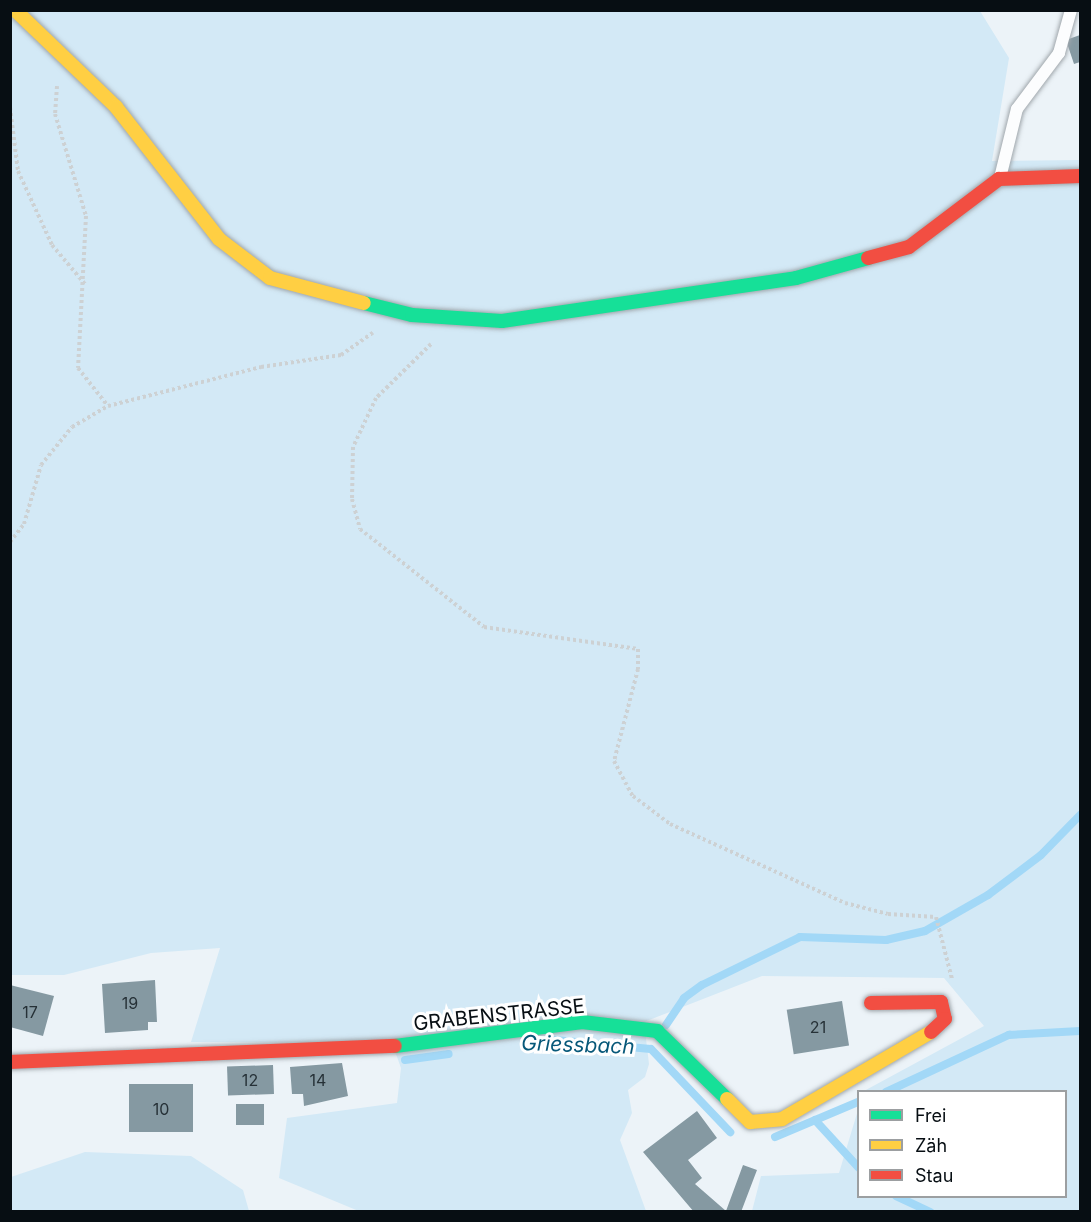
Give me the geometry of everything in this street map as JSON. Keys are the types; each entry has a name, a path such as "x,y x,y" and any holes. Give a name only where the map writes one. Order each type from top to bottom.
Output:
{"street":[{"path":"15,10 116,107 219,239 270,278 434,316 502,321 796,278 909,247 999,179 1080,176"},
{"name":"GRABENSTRASSE","path":"10,1062 400,1046 582,1022 657,1031 750,1122 782,1119 920,1042 945,1019 941,1002 871,1003"}],"lane":[{"path":"999,179 1017,109 1059,53 1071,10"}],"path":[{"path":"66,58 55,92 55,114 86,216 85,284 78,368 108,406"},
{"path":"10,107 18,171 52,245 85,284"},
{"path":"434,316 432,342 376,398 353,447 352,499 360,529 484,627 638,649 638,669 614,761 633,796 670,824 845,903 888,914 936,917 953,982"},
{"path":"10,542 24,524 41,465 72,428 108,406 261,367 341,355 383,329"}],"shaded area":[{"path":"10,11 980,11 1009,58 992,161 1080,160 1080,1211 752,1211 761,1176 839,1173 857,1113 857,1198 1067,1198 1067,1090 866,1090 984,1026 944,978 762,976 644,1022 649,1064 645,1077 628,1090 632,1113 620,1140 646,1211 361,1212 279,1178 287,1118 397,1103 401,1068 392,1043 191,1042 220,948 151,953 64,975 11,975"},
{"path":"85,1152 191,1156 243,1190 249,1211 11,1211 11,1177"}],"building":[{"path":"1080,35 1080,62 1074,64 1066,40"},
{"path":"155,980 157,1022 148,1022 148,1030 105,1033 102,984"},
{"path":"10,985 54,996 43,1036 10,1027"},
{"path":"842,1001 849,1045 794,1054 787,1010"},
{"path":"342,1063 348,1096 304,1106 303,1094 292,1094 290,1067"},
{"path":"273,1065 274,1094 228,1096 227,1067"},
{"path":"129,1084 193,1084 193,1132 129,1132"},
{"path":"236,1104 264,1104 264,1125 236,1125"},
{"path":"697,1111 717,1138 688,1160 702,1178 695,1184 726,1211 743,1165 757,1170 741,1212 694,1212 643,1152"}],"waterway":[{"path":"666,1025 684,998 702,985 800,937 886,940 925,931 988,895 1041,855 1080,815"},
{"name":"Griessbach","path":"890,1090 1009,1035 1080,1031"},
{"name":"Griessbach","path":"555,1040 651,1049 730,1132"},
{"name":"Griessbach","path":"405,1060 449,1054"},
{"name":"Griessbach","path":"775,1137 857,1102"},
{"path":"815,1120 857,1166"},
{"path":"900,1198 930,1212"}],"traffic: fast":[{"path":"364,303 412,315 502,321 796,278 868,258"},
{"path":"395,1046 582,1022 657,1031 727,1099"}],"traffic: slow":[{"path":"15,10 116,107 219,239 270,278 364,303"},
{"path":"727,1099 750,1122 782,1119 931,1032"}],"traffic: jam":[{"path":"868,258 909,247 999,179 1080,176"},
{"path":"871,1003 941,1002 945,1019 931,1032"},
{"path":"10,1062 395,1046"}]}
